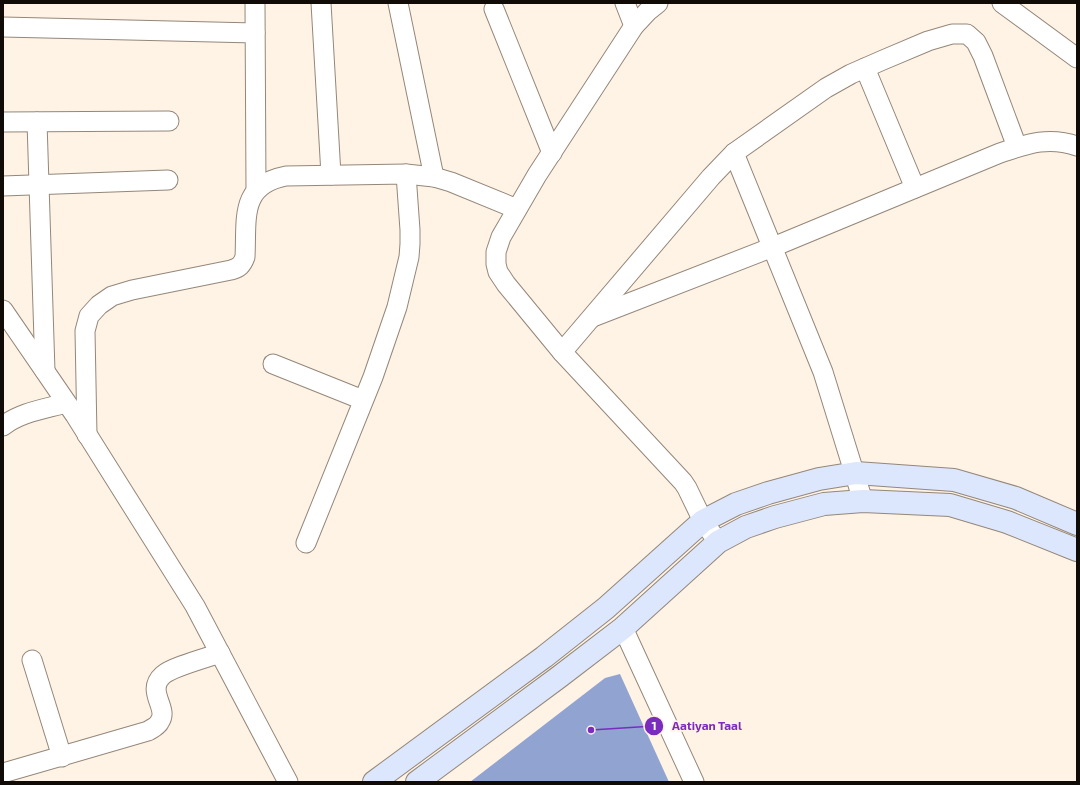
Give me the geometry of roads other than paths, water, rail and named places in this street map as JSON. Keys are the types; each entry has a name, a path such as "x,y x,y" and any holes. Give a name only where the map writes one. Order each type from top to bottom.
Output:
{"street":[{"path":"255,3 256,190"},
{"path":"321,3 331,175"},
{"path":"398,3 434,177"},
{"path":"625,3 634,26"},
{"path":"658,3 634,26 552,152 501,237 496,252 496,264 498,272 506,284 562,352 683,482 703,521 718,542"},
{"path":"1002,3 1077,58"},
{"path":"494,9 552,152"},
{"path":"3,27 255,33"},
{"path":"562,352 711,177 734,153 826,88 865,68 928,41 952,34 966,34 976,42 983,56 1017,147"},
{"path":"865,68 915,188"},
{"path":"3,122 169,121"},
{"path":"37,122 45,371"},
{"path":"592,317 773,247 1028,143 1048,141 1065,142 1077,146"},
{"path":"734,153 823,372 864,500"},
{"path":"306,543 363,400 397,307 409,257 410,230 406,174"},
{"path":"87,435 85,331 89,316 99,305 112,296 132,290 239,268 245,257 248,205 256,190 265,183 281,177 331,175 406,174 434,177 451,182 517,210"},
{"path":"3,186 168,180"},
{"path":"3,310 87,435 195,606 288,782"},
{"path":"273,364 363,400"},
{"path":"3,426 12,419 24,414 66,403"},
{"path":"374,782 544,657 606,608 703,521 736,504 768,493 819,479 856,473 954,480 1016,498 1077,524"},
{"path":"417,782 623,628 718,542 746,527 775,517 824,504 864,500 950,505 1007,522 1077,550"},
{"path":"623,628 694,782"},
{"path":"3,773 148,730 162,720 162,713 156,689 157,682 160,678 174,669 220,653"},
{"path":"32,660 62,756"}],"water":[{"path":"620,674 669,782 470,782 605,678"}],"place":[{"name":"Aatiyan Taal","path":"591,730"}]}
